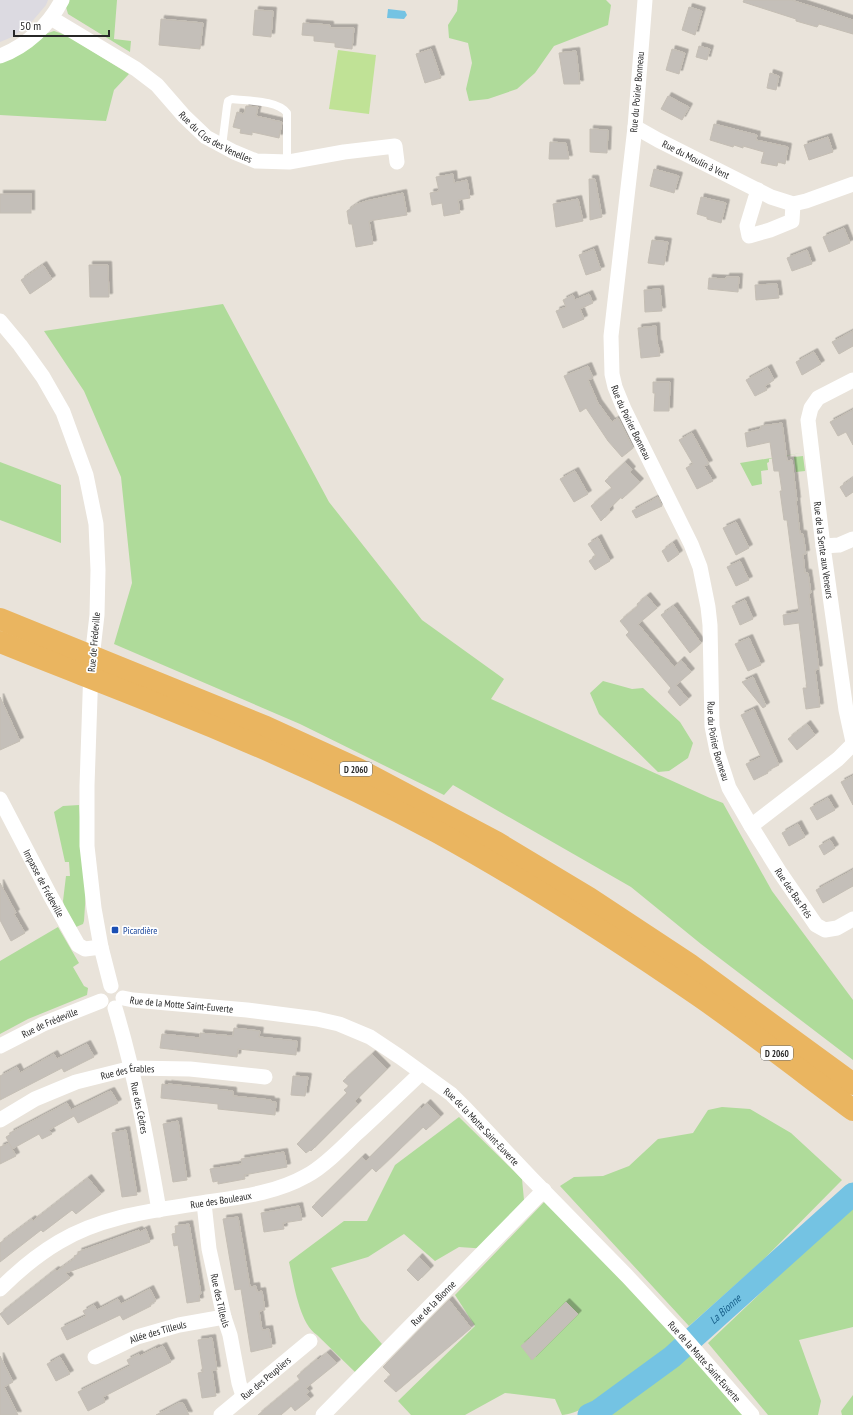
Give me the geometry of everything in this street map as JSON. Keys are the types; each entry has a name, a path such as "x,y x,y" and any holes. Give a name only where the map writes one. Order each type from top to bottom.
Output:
{"highway":[{"name":"D 2060","path":"0,619 266,727 358,769 496,842 589,898 683,973 853,1084"},
{"name":"D 2060","path":"0,642 214,728 292,761 366,796 435,831 517,877 588,921 683,973"},
{"name":"D 2060","path":"706,989 853,1110"}],"street":[{"path":"0,56 28,42 51,18 62,0"},
{"name":"Rue du Poirier Bonneau","path":"645,0 635,127 611,336 612,374 624,409 691,544 700,567 710,625 712,726 716,751 729,788 751,826"},
{"name":"Rue du Clos des Venelles","path":"51,18 136,68 157,85 184,116 206,137 234,152 256,160 287,162 344,152 395,146 397,162"},
{"name":"Rue du Moulin à Vent","path":"635,127 771,197 793,204"},
{"path":"758,190 747,226 749,236 770,230 792,221 793,204 806,201 853,184"},
{"name":"Rue de Frédeville","path":"0,321 20,345 43,377 63,412 83,468 96,524 98,570 97,615 91,667 86,786 87,846 94,908 101,947 111,986"},
{"name":"Rue de la Sente aux Veneurs","path":"751,826 838,759 853,743 846,710 823,546 808,420 811,408 818,398 853,380"},
{"path":"823,546 839,545 853,539"},
{"name":"Impasse de Frédeville","path":"0,799 50,895 78,944 85,949 101,947"},
{"name":"Rue des Bas Prés","path":"751,826 816,925 825,930 837,928 853,919"},
{"path":"107,986 111,986 118,988 122,994 119,1003 106,1007 100,998 102,991 107,986"},
{"name":"Rue de la Motte Saint-Euverte","path":"119,1003 133,1000 247,1010 339,1024 370,1037 455,1099 627,1276 680,1333 752,1415"},
{"name":"Rue de Frédeville","path":"0,1046 44,1024 101,1001"},
{"name":"Rue des Cèdres","path":"119,1003 145,1128 159,1210"},
{"name":"Rue des Érables","path":"0,1120 35,1099 76,1082 132,1068 190,1069 265,1077"},
{"name":"Rue des Bouleaux","path":"0,1289 23,1267 60,1242 81,1231 104,1222 159,1210 272,1190 307,1176 336,1153 421,1073"},
{"name":"Rue de la Bionne","path":"323,1415 544,1190"},
{"name":"Rue des Tilleuls","path":"204,1203 209,1249 224,1317 230,1335 238,1383 243,1396"},
{"name":"Allée des Tilleuls","path":"95,1357 137,1337 179,1325 224,1317"},
{"name":"Rue des Peupliers","path":"221,1415 310,1341"}],"lane":[{"path":"222,146 226,106 228,101 232,99 276,104 287,113 287,162"}],"shaded area":[{"path":"0,0 48,0 46,5 29,25 12,37 0,42"}],"green space":[{"path":"68,0 117,0 114,39 131,41 130,52 68,14 66,7"},
{"path":"458,0 606,0 611,5 608,25 554,46 535,73 517,89 488,99 469,101 466,89 472,63 468,43 449,38 448,25 457,11"},
{"path":"54,31 66,35 129,74 114,90 106,121 0,115 0,62 45,34"},
{"path":"338,50 376,55 369,114 329,109"},
{"path":"223,304 329,502 422,620 504,679 491,699 723,803 772,891 853,1000 853,1060 701,944 631,887 453,785 444,795 300,724 114,644 132,583 121,477 84,391 44,331"},
{"path":"801,453 769,459 769,462 767,463 768,470 761,471 762,484 752,486 740,463"},
{"path":"803,456 805,471 796,472 794,457"},
{"path":"0,462 61,485 61,543 0,520"},
{"path":"603,681 632,689 643,688 680,722 693,743 688,758 669,771 658,772 599,714 590,693"},
{"path":"79,805 86,890 84,921 83,924 76,927 65,912 63,901 66,876 70,876 69,862 65,862 54,812 63,806"},
{"path":"58,927 79,963 73,967 84,986 88,988 87,995 28,1019 0,1034 0,961"},
{"path":"722,1107 750,1109 791,1133 842,1180 761,1262 689,1326 560,1186 574,1177 603,1176 629,1166 658,1139 693,1133 708,1110"},
{"path":"459,1117 522,1179 524,1200 488,1249 459,1247 435,1261 404,1234 368,1257 331,1268 361,1320 382,1344 356,1373 311,1329 306,1321 298,1302 289,1262 344,1221 367,1221 395,1165"},
{"path":"546,1200 680,1339 656,1359 605,1396 574,1413 562,1415 555,1399 505,1393 465,1415 411,1415 398,1401 475,1326 455,1295"},
{"path":"853,1205 853,1327 799,1340 821,1401 818,1415 768,1415 708,1343"},
{"path":"688,1349 753,1415 586,1415"},
{"path":"853,1395 853,1415 842,1415 841,1411"}],"water":[{"path":"388,9 405,11 407,15 404,19 387,18"}],"building":[{"path":"744,0 791,0 853,20 853,34 819,24 817,27 796,21 796,19 743,2"},
{"path":"689,7 702,11 695,35 682,30"},
{"path":"255,10 273,11 271,37 253,35"},
{"path":"161,19 203,23 200,49 159,45"},
{"path":"303,23 330,25 330,28 354,28 352,49 335,47 335,43 314,41 314,36 302,35"},
{"path":"699,46 710,49 707,60 696,57"},
{"path":"431,49 441,78 425,83 416,54"},
{"path":"672,49 685,53 679,74 666,70"},
{"path":"576,51 580,84 564,84 559,53"},
{"path":"770,73 779,76 776,90 767,88"},
{"path":"668,96 689,107 682,120 661,109"},
{"path":"246,106 258,107 256,116 282,122 279,138 252,132 252,135 240,133 241,129 233,127 237,112 244,114"},
{"path":"714,124 757,135 756,140 788,147 785,164 778,162 777,166 761,163 764,152 743,146 743,148 734,145 733,147 710,140"},
{"path":"590,129 608,130 607,153 590,152"},
{"path":"828,137 833,152 809,160 804,145"},
{"path":"550,142 566,143 569,159 549,159"},
{"path":"654,169 679,176 674,193 650,186"},
{"path":"453,174 454,183 467,180 470,198 458,200 460,213 444,216 442,203 432,205 430,193 439,191 436,177"},
{"path":"589,179 595,179 602,217 590,220"},
{"path":"403,193 407,215 369,221 373,244 356,247 352,224 349,224 347,211 357,204 366,201"},
{"path":"0,194 31,194 31,213 0,213"},
{"path":"701,197 726,203 721,223 697,214"},
{"path":"578,199 583,221 556,227 553,204"},
{"path":"844,228 850,243 829,252 823,237"},
{"path":"652,240 668,242 664,265 648,263"},
{"path":"594,249 601,270 586,275 579,255"},
{"path":"807,250 812,264 792,271 787,258"},
{"path":"43,265 52,279 30,294 21,280"},
{"path":"89,265 108,265 109,297 90,297"},
{"path":"726,277 739,277 738,292 708,289 709,278 726,279"},
{"path":"777,284 779,298 756,300 755,285"},
{"path":"660,289 662,311 645,312 644,290"},
{"path":"589,294 593,303 580,309 584,319 563,328 556,311 566,307 563,300 573,295 575,300"},
{"path":"656,326 657,344 660,356 641,358 638,328"},
{"path":"853,331 853,346 839,354 832,342"},
{"path":"814,352 821,364 802,375 796,362"},
{"path":"588,366 593,378 588,380 598,403 612,422 618,418 633,448 622,457 608,441 586,408 580,412 564,376"},
{"path":"768,368 774,380 765,386 767,390 755,396 746,380"},
{"path":"653,382 670,382 669,411 654,411 655,393 653,393"},
{"path":"853,410 853,445 846,432 838,436 830,422"},
{"path":"782,423 787,461 792,460 800,534 803,534 806,554 803,554 805,573 808,573 811,593 809,594 819,669 815,670 820,707 806,709 803,688 807,688 799,623 784,625 783,615 799,612 787,520 784,520 779,471 774,471 770,442 747,447 745,433 761,429 761,426"},
{"path":"692,433 709,464 704,466 713,481 697,489 686,468 693,464 679,440"},
{"path":"625,462 632,470 630,472 640,482 609,509 610,512 601,521 591,506 612,488 605,481"},
{"path":"575,471 588,494 574,502 560,479"},
{"path":"853,478 853,492 846,497 840,487"},
{"path":"658,497 662,506 636,518 632,511"},
{"path":"736,522 749,548 736,555 723,528"},
{"path":"598,538 610,561 595,570 589,561 596,556 588,544"},
{"path":"673,543 679,554 668,562 662,551"},
{"path":"740,561 749,580 736,586 727,567"},
{"path":"647,596 657,608 638,624 674,667 681,660 691,672 676,685 688,699 680,706 668,692 671,688 626,635 629,632 620,621 638,606 637,604"},
{"path":"745,600 753,619 740,625 732,606"},
{"path":"674,606 701,643 690,653 661,615"},
{"path":"749,638 761,665 748,671 735,644"},
{"path":"753,677 766,706 763,708 742,682"},
{"path":"0,697 20,741 0,750"},
{"path":"754,709 779,765 767,771 768,773 754,780 746,764 761,757 741,715"},
{"path":"807,724 815,735 797,750 788,739"},
{"path":"853,776 853,805 841,782"},
{"path":"828,798 835,810 817,820 810,808"},
{"path":"798,824 805,837 789,846 782,833"},
{"path":"830,840 835,848 824,855 819,846"},
{"path":"853,870 853,886 823,903 816,890"},
{"path":"0,883 16,913 14,914 25,933 11,941 0,920"},
{"path":"234,1028 260,1031 259,1037 297,1041 296,1055 238,1049 237,1057 160,1048 162,1034 200,1038 200,1033 233,1036"},
{"path":"87,1044 94,1057 64,1072 62,1068 0,1100 0,1076 17,1067 20,1073 54,1054 57,1059"},
{"path":"372,1054 387,1069 355,1101 358,1104 311,1151 310,1150 306,1153 297,1144 347,1093 344,1090 349,1086 343,1081"},
{"path":"293,1076 308,1077 305,1096 291,1095"},
{"path":"162,1084 233,1091 233,1096 271,1100 271,1102 276,1102 275,1115 218,1109 218,1104 161,1098"},
{"path":"111,1091 118,1103 78,1123 74,1116 49,1130 52,1134 42,1139 39,1134 12,1149 6,1137 11,1134 10,1133 67,1103 71,1110"},
{"path":"427,1103 440,1117 426,1130 423,1127 376,1172 372,1168 322,1217 312,1207 362,1157 366,1161 420,1107 421,1109"},
{"path":"178,1121 187,1180 173,1182 163,1124"},
{"path":"126,1130 137,1195 122,1197 112,1133"},
{"path":"9,1143 16,1156 0,1164 0,1147"},
{"path":"284,1152 287,1167 244,1175 245,1179 218,1184 218,1181 213,1182 210,1169 242,1164 241,1159"},
{"path":"88,1178 101,1194 76,1214 72,1210 43,1232 41,1230 0,1262 0,1243 32,1219 33,1221"},
{"path":"299,1206 302,1220 283,1223 284,1229 264,1232 261,1213"},
{"path":"238,1217 250,1287 256,1286 257,1292 262,1291 265,1310 259,1311 262,1330 269,1329 272,1347 251,1352 241,1289 235,1290 223,1219"},
{"path":"189,1224 201,1294 199,1295 200,1301 187,1303 178,1245 174,1246 172,1234 176,1233 175,1226"},
{"path":"146,1229 150,1242 66,1273 70,1278 8,1325 0,1314 55,1270 57,1271 75,1258 74,1256 79,1254 78,1252 139,1230 140,1232"},
{"path":"419,1257 430,1269 418,1281 407,1270"},
{"path":"150,1289 156,1301 150,1304 151,1306 123,1320 120,1315 67,1340 61,1328 86,1316 83,1311 94,1305 97,1310 118,1299 121,1304"},
{"path":"449,1300 471,1328 396,1392 384,1381 391,1375 383,1367"},
{"path":"566,1302 578,1314 532,1360 521,1346"},
{"path":"212,1338 217,1370 212,1370 216,1396 202,1398 198,1373 203,1372 198,1340"},
{"path":"163,1346 171,1362 103,1397 105,1402 88,1411 78,1392 130,1366 127,1360 139,1354 140,1356"},
{"path":"327,1353 337,1363 306,1388 309,1392 306,1394 310,1399 295,1411 291,1406 281,1415 258,1415 300,1380 297,1376 317,1359 318,1360"},
{"path":"0,1356 13,1382 4,1387 18,1415 0,1415"},
{"path":"60,1357 70,1374 56,1381 47,1364"},
{"path":"179,1403 183,1403 189,1415 156,1415"}],"waterway":[{"name":"La Bionne","path":"589,1415 598,1411 672,1357 853,1194"}],"place":[{"name":"Picardière","path":"115,930"}]}
